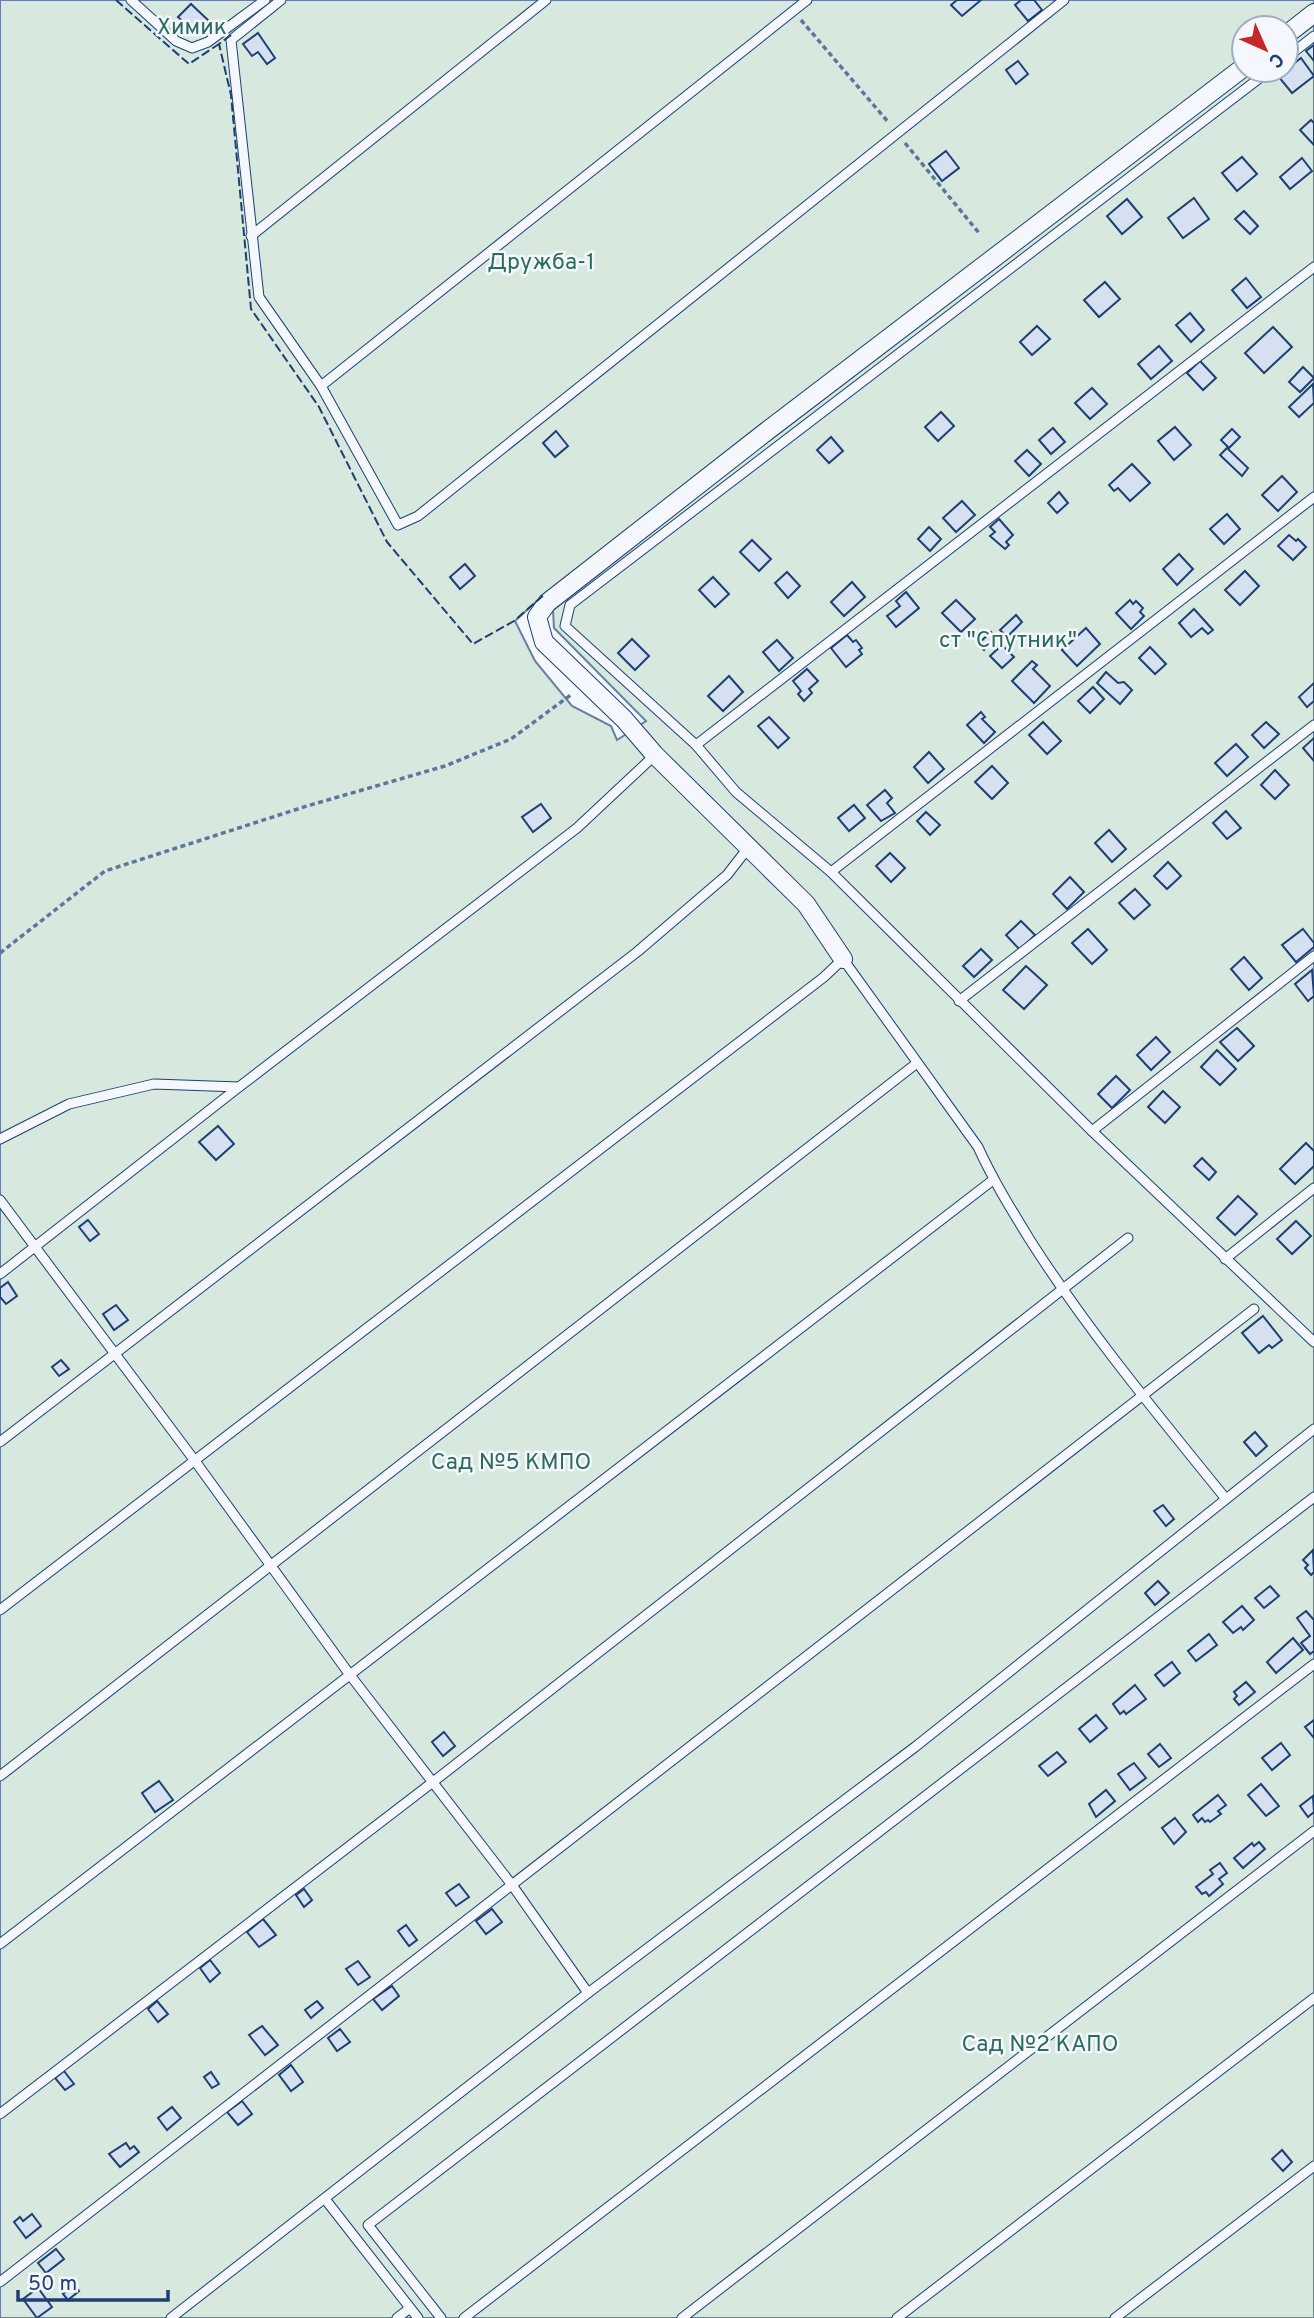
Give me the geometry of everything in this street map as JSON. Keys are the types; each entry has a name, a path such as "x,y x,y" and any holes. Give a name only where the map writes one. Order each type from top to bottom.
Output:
{"street":[{"path":"1300,24 1314,13"},
{"path":"843,959 806,904 655,755 624,719 544,642 537,617 547,603 789,414 1230,78"}],"lane":[{"path":"131,0 176,41 192,48 208,43 265,0"},
{"path":"281,0 231,40 259,298 321,386 398,525 418,516 1064,0"},
{"path":"251,236 546,0"},
{"path":"321,386 807,0"},
{"path":"1300,47 1314,36"},
{"path":"1252,84 570,604 565,626 696,745 736,792 831,872 1092,1131 1314,1342"},
{"path":"696,745 1314,267"},
{"path":"831,872 1314,498"},
{"path":"959,1001 1314,725"},
{"path":"0,1274 577,828 655,755"},
{"path":"0,1443 637,952 727,875 748,848"},
{"path":"1092,1131 1314,956"},
{"path":"0,1610 824,977 843,959 978,1147 993,1180 1062,1290 1226,1499"},
{"path":"0,1776 271,1568 917,1063"},
{"path":"0,1139 69,1104 154,1084 239,1087"},
{"path":"0,1944 993,1180"},
{"path":"1225,1259 1314,1188"},
{"path":"0,1200 195,1461 350,1675 512,1885 588,1993"},
{"path":"0,2114 433,1782 1128,1238"},
{"path":"0,2282 1254,1309"},
{"path":"171,2318 588,1993 915,1747 1314,1429"},
{"path":"441,2318 369,2225 1314,1497"},
{"path":"464,2318 1314,1664"},
{"path":"681,2318 1314,1831"},
{"path":"897,2318 1314,1998"},
{"path":"1115,2318 1314,2165"},
{"path":"325,2199 418,2318"},
{"path":"397,2318 410,2308"}],"path":[{"path":"793,11 979,233"},
{"path":"0,953 105,871 307,806 445,766 511,739 585,684"}],"green space":[{"path":"0,0 1314,0 1314,3 1299,14 1230,14 1230,68 540,598 515,621 535,661 572,706 611,726 617,740 646,721 554,628 553,610 774,435 1236,84 1300,84 1300,36 1314,25 1314,2318 0,2318"}],"building":[{"path":"957,0 981,0 962,16 951,5"},
{"path":"1021,0 1034,0 1042,10 1028,21 1015,5"},
{"path":"191,4 209,21 196,34 178,17"},
{"path":"258,33 275,58 267,64 258,52 252,56 243,44"},
{"path":"1314,45 1314,61 1306,51"},
{"path":"1300,59 1314,76 1292,93 1285,84 1300,84"},
{"path":"1018,61 1028,74 1016,84 1006,70"},
{"path":"1311,120 1314,123 1314,145 1300,130"},
{"path":"946,151 959,168 942,181 929,164"},
{"path":"1242,157 1257,174 1237,191 1222,173"},
{"path":"1302,158 1312,171 1290,189 1280,177"},
{"path":"1194,198 1209,219 1183,238 1168,218"},
{"path":"1127,199 1142,217 1122,234 1107,216"},
{"path":"1244,211 1258,226 1250,234 1235,219"},
{"path":"1246,278 1261,297 1247,308 1232,290"},
{"path":"1105,282 1120,299 1099,317 1084,300"},
{"path":"1190,313 1204,330 1191,342 1176,325"},
{"path":"1037,326 1050,339 1032,355 1020,342"},
{"path":"1273,327 1292,347 1264,373 1245,353"},
{"path":"1159,346 1172,361 1151,379 1138,364"},
{"path":"1200,361 1216,378 1203,390 1187,373"},
{"path":"1303,367 1314,378 1300,392 1289,382"},
{"path":"1313,384 1314,403 1299,417 1289,407"},
{"path":"1092,388 1107,404 1090,419 1075,403"},
{"path":"941,412 954,426 938,441 925,427"},
{"path":"1175,427 1191,445 1174,460 1158,441"},
{"path":"1053,428 1065,442 1051,454 1039,440"},
{"path":"1232,429 1240,437 1229,448 1221,440"},
{"path":"556,431 568,446 555,457 543,443"},
{"path":"831,437 843,451 829,463 817,450"},
{"path":"1227,448 1248,468 1242,476 1220,455"},
{"path":"1027,450 1041,464 1029,476 1015,461"},
{"path":"1132,464 1150,483 1130,501 1118,488 1114,491 1109,485"},
{"path":"1282,476 1297,492 1278,511 1262,495"},
{"path":"1059,492 1068,503 1057,513 1048,503"},
{"path":"962,501 975,515 956,532 943,518"},
{"path":"1227,514 1240,529 1224,544 1210,529"},
{"path":"999,519 1013,535 1006,542 1009,545 1005,549 990,536 995,532 990,527"},
{"path":"929,527 941,539 930,551 918,539"},
{"path":"1289,535 1306,547 1293,560 1278,546"},
{"path":"752,540 771,559 759,571 740,552"},
{"path":"1179,554 1193,569 1177,585 1163,569"},
{"path":"465,564 475,576 460,589 450,577"},
{"path":"1245,571 1259,586 1240,605 1225,590"},
{"path":"787,572 800,586 788,598 775,583"},
{"path":"713,577 729,594 715,607 699,590"},
{"path":"852,582 865,597 844,616 831,602"},
{"path":"906,592 919,608 896,627 887,616 900,606 896,601"},
{"path":"956,600 975,619 961,632 942,613"},
{"path":"1130,600 1133,604 1136,601 1143,608 1140,612 1144,616 1131,629 1116,613"},
{"path":"1194,609 1213,630 1208,634 1202,628 1191,637 1179,623"},
{"path":"1016,615 1022,622 1007,637 1000,630"},
{"path":"1086,628 1100,644 1077,666 1062,650"},
{"path":"991,632 996,638 984,650 978,644"},
{"path":"847,635 853,642 856,640 862,648 859,650 862,654 846,667 831,648"},
{"path":"632,639 649,656 635,670 618,653"},
{"path":"777,640 793,658 779,671 763,652"},
{"path":"1002,645 1014,657 1002,668 990,656"},
{"path":"1150,647 1166,664 1155,674 1139,658"},
{"path":"1032,661 1037,665 1033,669 1050,686 1034,703 1012,681"},
{"path":"807,669 818,681 809,689 812,693 804,701 798,694 801,691 793,681"},
{"path":"1106,672 1118,683 1124,682 1132,690 1120,704 1097,683"},
{"path":"729,676 743,692 723,711 708,696"},
{"path":"1314,683 1314,701 1307,707 1299,697"},
{"path":"1093,687 1104,699 1090,713 1078,701"},
{"path":"981,712 985,717 982,719 995,732 984,743 967,725"},
{"path":"769,717 789,738 778,748 758,726"},
{"path":"1043,722 1061,741 1047,754 1029,735"},
{"path":"1266,722 1279,734 1264,748 1252,735"},
{"path":"1314,738 1314,761 1303,748"},
{"path":"1236,744 1248,757 1227,776 1215,763"},
{"path":"929,752 944,769 928,783 914,767"},
{"path":"992,766 1008,783 992,799 975,782"},
{"path":"1275,770 1289,785 1275,799 1261,785"},
{"path":"885,790 892,798 887,803 895,813 881,821 867,805"},
{"path":"541,804 551,818 533,832 522,817"},
{"path":"854,805 865,818 849,831 838,818"},
{"path":"1226,811 1241,828 1227,839 1213,823"},
{"path":"926,812 940,825 930,835 917,821"},
{"path":"1109,830 1126,849 1112,862 1095,843"},
{"path":"890,853 905,868 891,882 876,866"},
{"path":"1168,862 1181,876 1167,889 1154,876"},
{"path":"1070,877 1084,892 1067,909 1053,894"},
{"path":"1135,889 1150,905 1134,919 1119,903"},
{"path":"1021,921 1035,935 1020,950 1006,935"},
{"path":"1088,929 1107,950 1092,964 1072,943"},
{"path":"1303,929 1314,947 1296,962 1282,945"},
{"path":"981,949 992,960 974,977 963,966"},
{"path":"1244,957 1262,978 1249,990 1231,969"},
{"path":"1026,966 1047,985 1024,1009 1003,990"},
{"path":"1312,970 1314,996 1308,1001 1295,984"},
{"path":"1237,1028 1254,1046 1238,1061 1220,1042"},
{"path":"1156,1037 1170,1052 1151,1070 1137,1055"},
{"path":"1217,1050 1236,1069 1220,1085 1201,1067"},
{"path":"1116,1076 1130,1090 1112,1108 1098,1094"},
{"path":"1163,1091 1180,1107 1165,1123 1148,1107"},
{"path":"218,1126 234,1144 216,1160 199,1142"},
{"path":"1306,1143 1314,1151 1314,1166 1295,1184 1280,1169"},
{"path":"1202,1158 1216,1172 1209,1180 1194,1166"},
{"path":"1238,1196 1257,1214 1235,1235 1217,1218"},
{"path":"88,1220 99,1234 90,1241 79,1227"},
{"path":"1296,1221 1311,1236 1292,1254 1277,1239"},
{"path":"8,1282 17,1296 6,1304 0,1297 0,1288"},
{"path":"116,1305 128,1320 114,1330 103,1314"},
{"path":"1263,1316 1282,1340 1259,1353 1242,1333"},
{"path":"61,1360 69,1369 59,1376 52,1367"},
{"path":"1255,1432 1267,1446 1256,1456 1244,1442"},
{"path":"1163,1505 1174,1519 1166,1526 1154,1511"},
{"path":"1313,1550 1314,1572 1311,1575 1303,1560"},
{"path":"1158,1581 1169,1593 1155,1605 1145,1593"},
{"path":"1270,1586 1279,1596 1264,1608 1255,1598"},
{"path":"1242,1606 1254,1620 1243,1630 1241,1627 1233,1633 1223,1622"},
{"path":"1306,1611 1314,1620 1314,1651 1310,1654 1301,1643 1310,1636 1297,1618"},
{"path":"1209,1634 1217,1645 1196,1661 1188,1651"},
{"path":"1293,1638 1303,1650 1276,1673 1267,1662"},
{"path":"1172,1662 1180,1673 1164,1686 1155,1675"},
{"path":"1246,1682 1255,1692 1239,1705 1234,1699 1237,1696 1234,1692"},
{"path":"1135,1685 1146,1699 1126,1714 1124,1711 1120,1714 1113,1704"},
{"path":"1096,1715 1107,1728 1090,1742 1079,1729"},
{"path":"1314,1720 1314,1738 1305,1727"},
{"path":"444,1732 455,1746 443,1756 432,1742"},
{"path":"1281,1743 1290,1755 1272,1770 1262,1758"},
{"path":"1160,1744 1171,1758 1159,1767 1148,1754"},
{"path":"1057,1752 1066,1762 1048,1776 1039,1766"},
{"path":"1134,1763 1146,1778 1130,1790 1118,1774"},
{"path":"159,1781 173,1800 155,1812 142,1793"},
{"path":"1261,1784 1279,1806 1266,1816 1248,1795"},
{"path":"1106,1790 1115,1801 1096,1817 1089,1804"},
{"path":"1218,1795 1226,1805 1218,1811 1221,1814 1210,1822 1205,1822 1202,1818 1198,1822 1193,1815"},
{"path":"1313,1796 1314,1812 1308,1817 1300,1806"},
{"path":"1175,1818 1186,1832 1174,1844 1162,1828"},
{"path":"1259,1842 1265,1849 1243,1868 1234,1858 1252,1843 1254,1846"},
{"path":"1220,1863 1227,1873 1219,1879 1223,1884 1209,1896 1206,1892 1202,1894 1196,1887 1213,1874 1210,1870"},
{"path":"459,1884 469,1897 456,1906 446,1893"},
{"path":"304,1889 312,1900 304,1907 296,1895"},
{"path":"492,1909 502,1922 486,1934 476,1921"},
{"path":"263,1919 276,1935 259,1947 247,1932"},
{"path":"406,1925 417,1940 409,1946 398,1931"},
{"path":"210,1960 220,1973 210,1982 200,1968"},
{"path":"358,1961 370,1977 358,1985 346,1969"},
{"path":"392,1986 399,1996 382,2010 373,1999"},
{"path":"157,2001 168,2014 158,2022 148,2009"},
{"path":"317,2001 323,2008 311,2018 305,2010"},
{"path":"262,2026 278,2045 265,2055 249,2035"},
{"path":"340,2029 350,2042 337,2051 328,2038"},
{"path":"291,2065 303,2082 291,2091 279,2075"},
{"path":"64,2071 74,2084 65,2090 55,2078"},
{"path":"211,2072 219,2084 212,2088 204,2077"},
{"path":"242,2101 252,2114 238,2125 227,2112"},
{"path":"172,2107 181,2118 167,2130 158,2118"},
{"path":"126,2143 130,2149 134,2146 139,2152 120,2167 109,2154"},
{"path":"1282,2150 1292,2162 1283,2171 1272,2159"},
{"path":"32,2214 41,2226 26,2238 14,2222 20,2217 23,2221"},
{"path":"56,2249 64,2259 46,2273 38,2263"},
{"path":"74,2285 79,2291 68,2300 63,2294"},
{"path":"38,2288 52,2307 37,2318 23,2299"}],"fence":[{"path":"116,0 189,64 219,44"},
{"path":"231,35 219,44 231,95 251,309 319,407 387,542 473,644 514,621 545,594"}],"park label":[{"name":"Химик","path":"192,28"},
{"name":"Дружба-1","path":"541,263"},
{"name":"ст \"Спутник\"","path":"1008,641"},
{"name":"Сад №5 КМПО","path":"511,1463"},
{"name":"Сад №2 КАПО","path":"1040,2045"}]}
